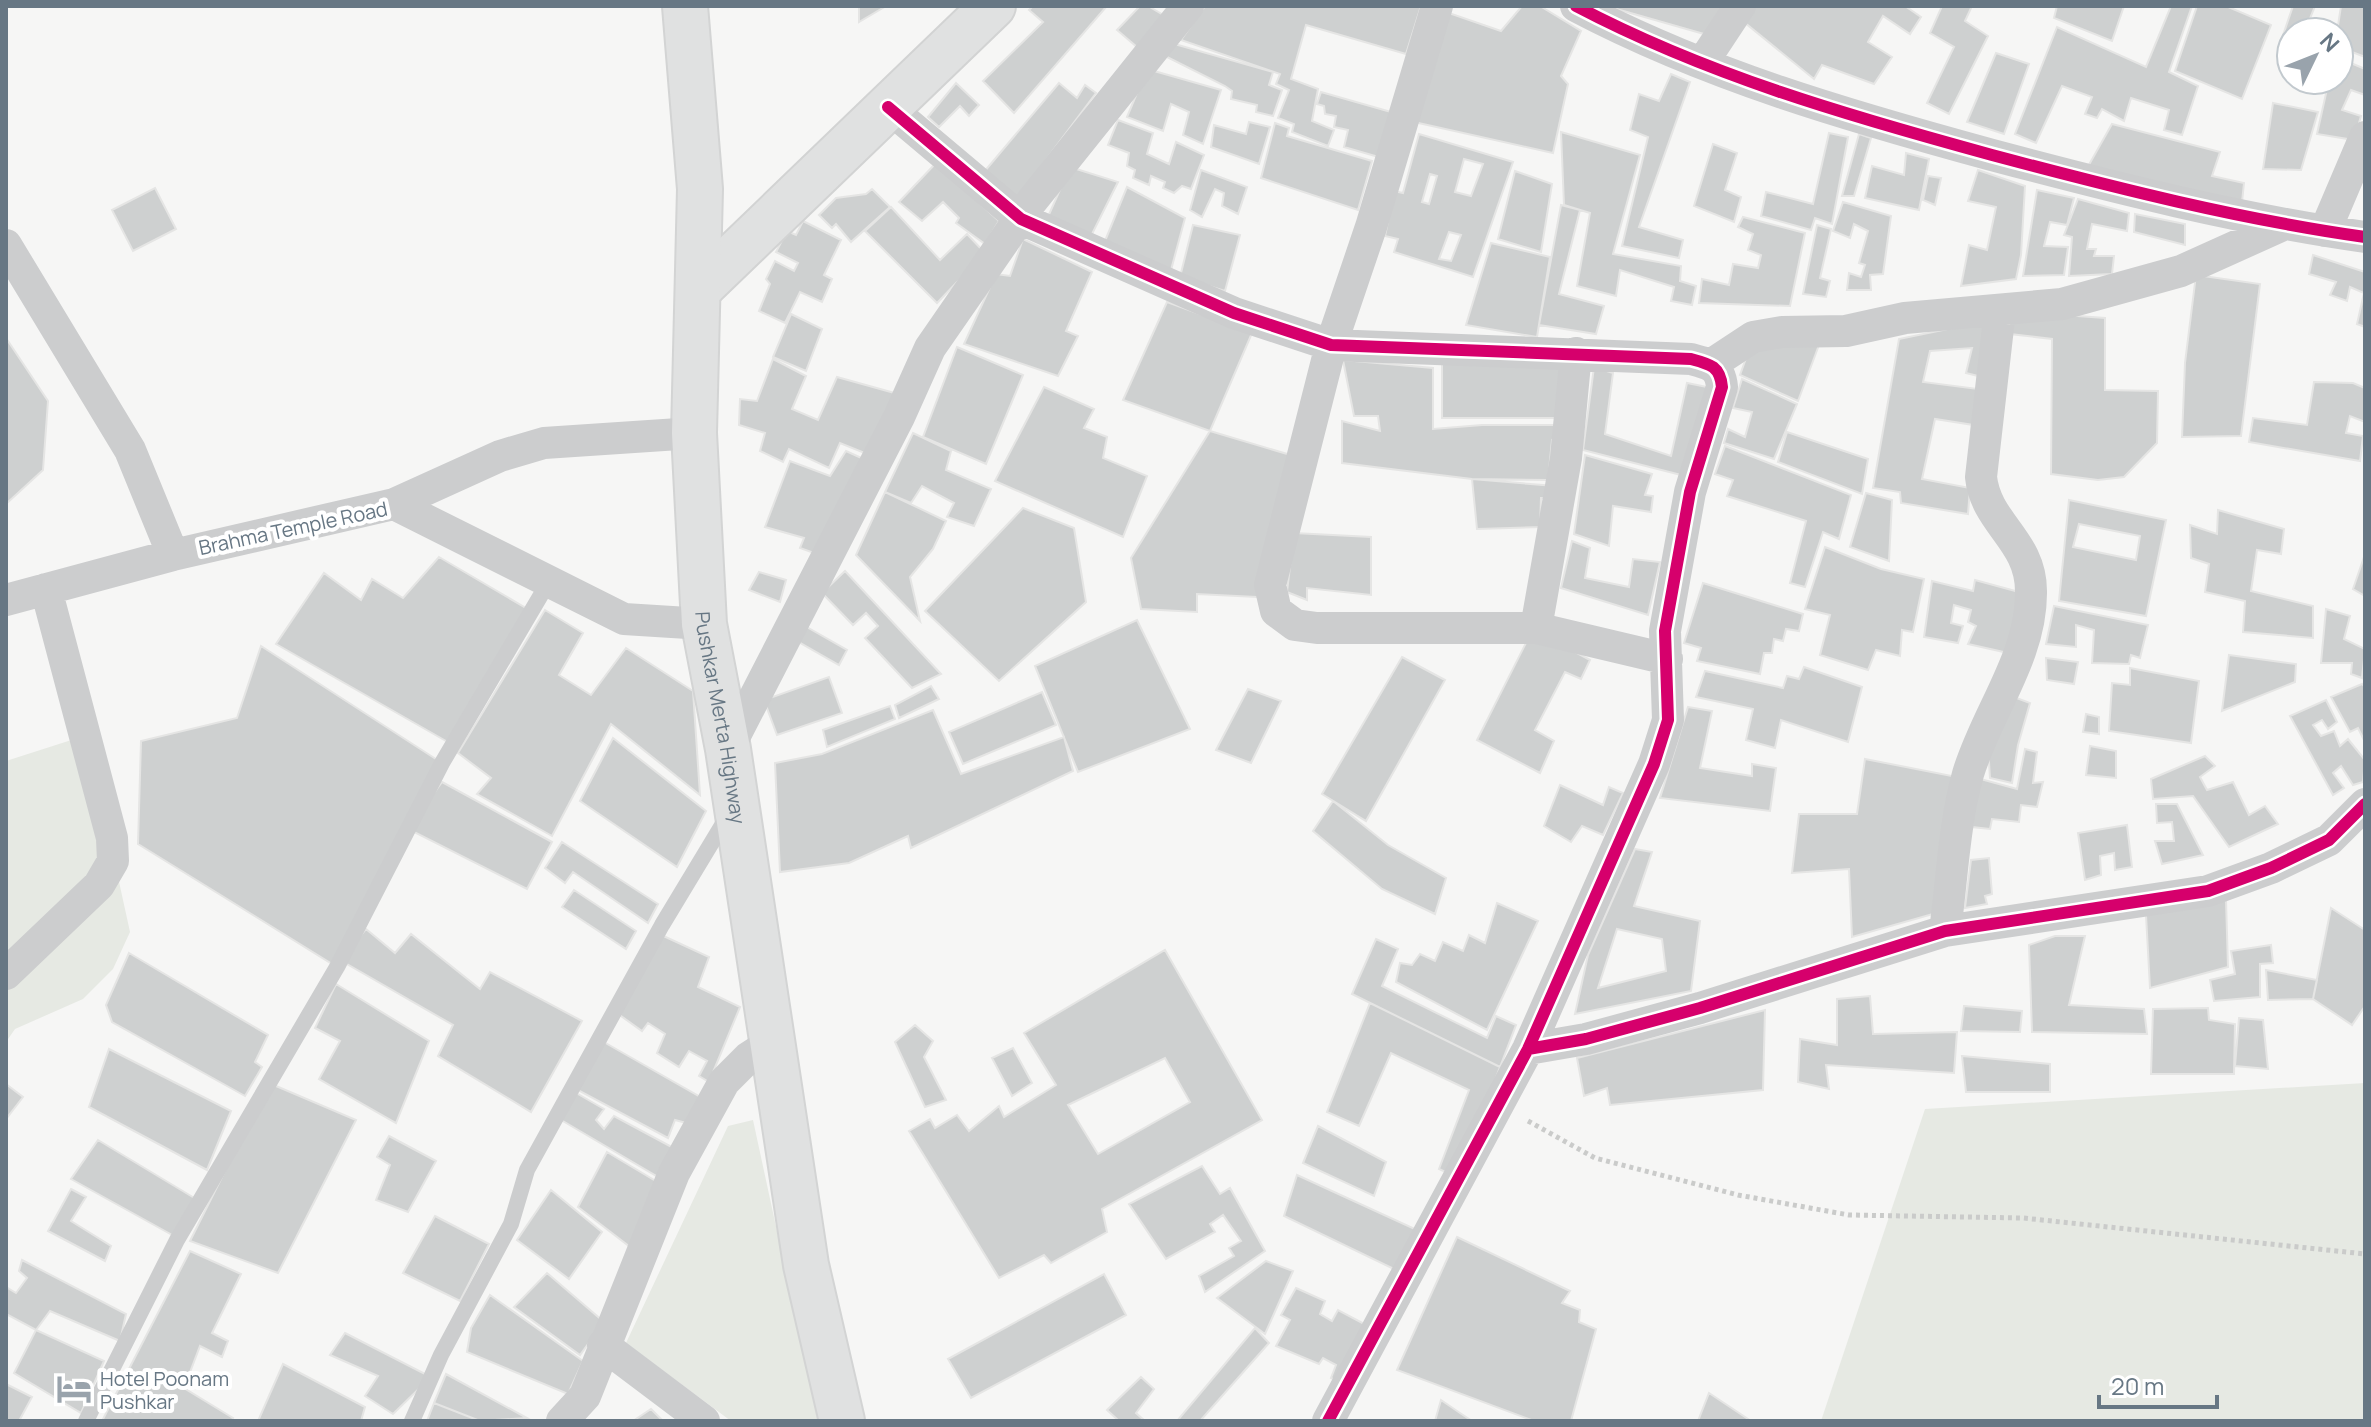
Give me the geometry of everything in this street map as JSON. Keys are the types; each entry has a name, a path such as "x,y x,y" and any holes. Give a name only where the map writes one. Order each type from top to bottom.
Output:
{"main road":[{"name":"Pushkar Merta Highway","path":"685,6 700,189 694,433 704,624 728,749 806,1265 842,1421"},
{"path":"698,290 993,6"}],"street":[{"path":"728,749 899,417 930,348 1021,219 1162,34 1188,6"},
{"path":"1437,6 1371,227 1331,345 1270,585 1276,611 1295,625 1317,628 1536,628 1667,659"},
{"path":"1576,6 1636,37 1754,85 1904,131 2148,196 2365,237"},
{"path":"1703,62 1740,6"},
{"path":"888,107 1021,219 1234,313 1331,345 1691,359 1712,364 1721,375 1722,387 1690,492 1665,631 1668,720 1654,764 1528,1049 1328,1421"},
{"path":"2325,231 2365,137"},
{"path":"1712,364 1753,337 1782,332 1846,331 1905,318 2062,304 2181,271 2285,224"},
{"path":"6,245 130,450 173,555"},
{"path":"1945,931 1968,775 2026,634 2032,593 2026,559 2015,538 1992,514 1983,497 1981,477 2000,310"},
{"path":"1536,628 1566,458 1576,353"},
{"path":"394,504 500,456 544,443 694,433"},
{"name":"Brahma Temple Road","path":"6,600 173,555 394,504 624,619 704,624"},
{"path":"6,974 99,885 113,861 112,838 46,589"},
{"path":"1528,1049 1586,1039 1700,1008 1945,931 2208,891 2271,868 2329,840 2365,804"},
{"path":"562,1421 585,1396 674,1173 724,1082 748,1058 774,1041"},
{"path":"603,1345 704,1421"}],"lane":[{"path":"86,1421 177,1240 337,967 442,763 548,583"},
{"path":"412,1421 441,1355 511,1224 527,1170 657,933 736,801"}],"path":[{"path":"1497,1105 1595,1158 1738,1195 1849,1215 2023,1218 2365,1254"}],"shaded area":[{"path":"87,735 130,932 113,969 83,999 15,1029 6,1042 6,761"},
{"path":"2365,1083 2365,1421 1821,1421 1925,1109"},
{"path":"753,1120 818,1421 731,1421 626,1343 728,1126"}],"building":[{"path":"859,6 886,6 859,22"},
{"path":"1033,6 1107,6 1014,113 983,81 1043,22 1029,10"},
{"path":"1140,6 1148,6 1165,16 1137,47 1117,30"},
{"path":"1205,6 1421,6 1406,54 1306,25 1291,79 1318,89 1312,121 1334,130 1328,146 1292,132 1294,124 1278,118 1289,90 1276,84 1280,74 1181,40"},
{"path":"1522,6 1540,6 1581,31 1561,76 1568,84 1553,153 1414,122 1449,13 1501,31"},
{"path":"1606,6 1641,7 1724,6 1711,36"},
{"path":"1748,6 1905,6 1921,17 1910,34 1883,16 1868,42 1892,57 1874,84 1822,65 1814,79 1739,18"},
{"path":"1942,6 1972,6 1965,21 1988,36 1949,114 1927,103 1954,47 1930,33"},
{"path":"2057,6 2124,6 2112,41 2054,18"},
{"path":"2171,6 2192,6 2169,72 2198,86 2182,135 2164,130 2169,110 2131,98 2124,121 2102,109 2097,118 2085,114 2092,97 2062,86 2036,143 2015,134 2057,27 2146,67"},
{"path":"2197,6 2226,6 2271,25 2242,99 2175,71"},
{"path":"2293,6 2315,6 2311,16 2290,16"},
{"path":"2341,6 2365,6 2365,57 2355,53 2355,16 2339,16"},
{"path":"1171,43 1273,72 1269,85 1282,90 1273,116 1256,112 1257,105 1231,99 1232,91 1225,86 1165,56"},
{"path":"1996,53 2029,64 2004,134 1967,122"},
{"path":"2355,65 2365,69 2365,95 2355,91"},
{"path":"1147,69 1221,90 1203,144 1183,135 1189,112 1171,104 1163,131 1127,117"},
{"path":"1671,74 1690,82 1639,227 1683,240 1679,258 1622,246 1648,137 1630,130 1639,94 1659,101"},
{"path":"956,83 979,105 969,116 960,106 939,127 928,117"},
{"path":"1059,83 1077,98 1085,85 1096,93 1016,200 984,172"},
{"path":"1321,92 1391,112 1382,158 1344,147 1348,130 1334,127 1336,116 1325,114 1324,106 1317,104"},
{"path":"2325,96 2348,96 2342,110 2361,116 2354,140 2317,134"},
{"path":"2273,103 2318,112 2301,170 2263,169"},
{"path":"1118,120 1153,133 1147,154 1169,164 1176,142 1204,155 1191,189 1182,186 1174,193 1163,188 1165,182 1151,176 1149,185 1133,178 1135,170 1127,166 1129,153 1108,145"},
{"path":"1249,122 1270,127 1259,164 1211,147 1214,125 1246,134"},
{"path":"1275,123 1289,128 1287,136 1372,161 1358,210 1261,178"},
{"path":"2112,124 2220,152 2212,176 2244,183 2242,202 2086,170"},
{"path":"1561,132 1640,155 1613,254 1681,266 1680,281 1696,286 1692,305 1671,301 1674,287 1620,270 1616,296 1577,286 1590,213 1564,205"},
{"path":"1829,133 1848,137 1832,224 1815,218 1811,230 1761,216 1766,192 1813,204"},
{"path":"1419,134 1513,162 1473,277 1394,252 1398,239 1385,236 1394,191 1403,193"},
{"path":"1859,134 1871,138 1854,196 1842,196"},
{"path":"1713,144 1737,153 1725,190 1741,197 1734,222 1694,206"},
{"path":"1906,153 1929,159 1919,210 1865,198 1872,166 1904,175"},
{"path":"1464,159 1483,164 1471,196 1455,192"},
{"path":"936,163 999,221 985,244 956,223 959,218 943,202 922,221 899,202"},
{"path":"1070,167 1118,182 1091,236 1047,219"},
{"path":"1201,170 1247,187 1238,214 1222,206 1224,193 1215,189 1202,217 1190,210"},
{"path":"1978,170 2025,186 2021,255 2016,279 1961,286 1969,245 1987,250 1996,207 1968,201"},
{"path":"1515,171 1552,184 1541,252 1498,239"},
{"path":"1430,174 1437,176 1429,204 1422,202"},
{"path":"1928,176 1941,178 1935,205 1923,200"},
{"path":"1127,187 1185,218 1171,270 1105,241"},
{"path":"155,188 176,229 133,251 112,210"},
{"path":"872,189 890,207 851,242 836,224 832,228 819,215 836,198 866,194"},
{"path":"2037,190 2074,198 2067,225 2050,222 2044,246 2068,247 2064,275 2023,276"},
{"path":"2078,199 2129,213 2127,231 2092,224 2087,249 2096,249 2094,256 2114,256 2112,274 2069,276 2072,237 2064,235"},
{"path":"1843,202 1891,216 1883,274 1870,275 1871,290 1847,290 1849,273 1861,277 1865,265 1859,263 1868,231 1854,224 1850,238 1833,231"},
{"path":"1561,205 1580,210 1559,294 1604,306 1596,334 1539,325"},
{"path":"891,207 940,260 967,234 985,253 937,303 865,231"},
{"path":"2135,214 2185,224 2185,245 2134,232"},
{"path":"1743,217 1805,233 1790,306 1699,303 1702,279 1729,285 1733,264 1758,268 1761,255 1748,250 1753,234 1738,227"},
{"path":"803,221 841,240 824,275 832,279 822,302 800,292 785,323 759,311 770,284 766,279 775,261 794,271 798,263 776,252 787,231 796,235"},
{"path":"1193,225 1240,235 1225,291 1180,277"},
{"path":"1817,225 1831,229 1820,278 1830,281 1826,297 1803,294"},
{"path":"1449,232 1461,235 1451,261 1439,259"},
{"path":"1023,239 1092,272 1066,331 1078,336 1058,376 964,344 996,274 1010,276"},
{"path":"1491,243 1550,257 1537,337 1466,325"},
{"path":"2313,255 2365,272 2365,327 2357,324 2364,293 2350,287 2347,301 2330,295 2336,282 2309,274"},
{"path":"2196,275 2260,284 2241,436 2182,437 2185,363"},
{"path":"1167,302 1252,333 1210,431 1123,400"},
{"path":"2008,311 2105,318 2105,390 2158,391 2157,443 2124,477 2098,480 2051,474 2052,339 2010,334"},
{"path":"791,314 822,329 806,371 773,357"},
{"path":"1996,319 1986,378 1966,373 1972,348 1930,351 1923,382 1986,390 1980,426 1935,419 1922,479 1970,488 1968,514 1901,503 1900,492 1873,488 1899,339"},
{"path":"6,338 48,401 43,470 6,504"},
{"path":"1753,339 1819,345 1798,401 1740,375"},
{"path":"957,347 1023,375 986,464 923,437"},
{"path":"773,359 806,376 792,409 818,420 837,377 898,394 872,456 840,443 829,468 789,449 783,462 760,451 765,433 739,425 740,399 757,401"},
{"path":"1343,360 1433,368 1433,429 1482,425 1559,425 1561,443 1552,440 1548,480 1472,479 1342,463 1342,421 1380,431 1378,416 1354,416"},
{"path":"1442,363 1562,364 1563,418 1442,418"},
{"path":"1594,367 1613,373 1605,434 1671,456 1687,383 1707,387 1685,476 1583,450"},
{"path":"1742,379 1797,404 1774,459 1724,443 1728,429 1745,437 1752,412 1733,408"},
{"path":"2314,382 2353,383 2365,388 2365,422 2350,416 2346,433 2363,436 2360,461 2249,442 2253,418 2307,425"},
{"path":"1044,387 1094,409 1084,428 1107,437 1103,458 1147,476 1123,537 995,481"},
{"path":"1210,431 1294,456 1257,597 1197,594 1197,612 1141,609 1131,558"},
{"path":"1787,432 1868,459 1862,494 1778,462"},
{"path":"913,433 951,451 946,470 991,489 974,526 947,517 954,503 922,486 911,503 885,492"},
{"path":"1725,446 1851,495 1839,539 1823,532 1805,587 1790,583 1806,521 1727,496 1733,480 1715,474"},
{"path":"846,451 868,461 814,553 800,548 804,538 765,527 790,461 830,476"},
{"path":"1585,455 1652,474 1645,495 1653,496 1651,512 1613,506 1609,546 1574,534"},
{"path":"1472,479 1555,486 1553,498 1541,498 1540,527 1477,529"},
{"path":"885,492 946,521 933,549 910,577 920,621 856,555"},
{"path":"1866,493 1892,500 1889,561 1850,547"},
{"path":"2069,500 2166,520 2146,616 2059,601"},
{"path":"1023,508 1074,528 1086,602 999,681 925,611"},
{"path":"2218,510 2284,529 2281,554 2257,550 2251,591 2313,606 2313,638 2243,632 2245,601 2205,592 2209,564 2191,558 2190,525 2217,534"},
{"path":"2079,524 2140,536 2136,560 2073,547"},
{"path":"1294,533 1371,537 1371,595 1307,588 1307,600 1287,592"},
{"path":"1572,541 1590,548 1585,578 1629,587 1633,559 1660,562 1648,615 1561,588"},
{"path":"1825,547 1881,569 1924,579 1913,632 1902,630 1900,656 1876,650 1868,670 1820,655 1830,615 1805,609"},
{"path":"439,557 531,611 453,745 276,644 324,573 361,600 372,579 403,598"},
{"path":"2365,558 2365,596 2353,589"},
{"path":"845,571 941,674 912,688 865,638 878,626 866,613 853,625 822,593"},
{"path":"759,572 786,580 780,602 749,590"},
{"path":"1975,580 2030,595 2017,655 1968,644 1976,626 1968,622 1971,610 1954,605 1951,623 1963,626 1958,643 1924,637 1932,581 1973,591"},
{"path":"1703,583 1803,614 1799,631 1786,629 1783,641 1774,639 1772,653 1764,653 1760,674 1697,661 1701,648 1684,643"},
{"path":"2054,606 2148,625 2140,658 2131,655 2129,664 2092,663 2094,630 2076,625 2076,647 2046,644"},
{"path":"2326,609 2350,616 2344,639 2365,649 2362,678 2351,674 2352,663 2321,663"},
{"path":"545,610 583,633 559,675 591,695 626,648 693,691 700,795 611,724 552,836 477,794 491,778 458,753"},
{"path":"1137,620 1190,729 1078,772 1035,666"},
{"path":"805,626 847,650 839,665 797,641"},
{"path":"1533,629 1590,660 1581,679 1565,672 1535,730 1554,741 1540,773 1477,740"},
{"path":"261,646 442,763 337,967 138,844 141,741 237,718"},
{"path":"2229,655 2296,664 2295,682 2222,711"},
{"path":"1402,657 1445,680 1366,821 1322,794"},
{"path":"2046,658 2078,662 2074,684 2047,680"},
{"path":"1804,667 1862,687 1848,742 1781,720 1775,748 1746,740 1753,709 1696,697 1705,671 1783,688 1787,676 1799,679"},
{"path":"2130,668 2199,681 2191,743 2109,731 2112,683 2130,685"},
{"path":"829,677 842,713 777,735 764,700"},
{"path":"2362,684 2365,687 2365,742 2358,728 2350,732 2331,697"},
{"path":"931,686 939,699 899,718 895,705"},
{"path":"1248,689 1281,701 1251,763 1216,750"},
{"path":"1042,692 1056,725 963,764 949,732"},
{"path":"2006,694 2030,703 2018,745 2012,783 1990,778 1988,747"},
{"path":"2326,700 2337,722 2328,729 2322,720 2313,725 2321,736 2334,731 2340,746 2348,739 2365,760 2363,782 2353,785 2341,766 2333,773 2344,788 2333,795 2290,716"},
{"path":"890,706 895,719 827,747 823,730"},
{"path":"1688,707 1712,711 1700,768 1752,776 1752,764 1776,768 1770,811 1660,798"},
{"path":"933,710 961,774 1064,737 1073,771 911,848 908,836 849,863 780,872 775,763 822,754"},
{"path":"2086,714 2099,717 2099,734 2083,732"},
{"path":"613,738 706,811 677,867 580,801"},
{"path":"2090,746 2116,751 2116,778 2086,775"},
{"path":"2025,749 2037,752 2033,783 2043,782 2037,807 2021,805 2019,822 1992,819 1990,829 1972,827 1977,778 2017,789"},
{"path":"2205,756 2215,766 2200,777 2207,790 2233,782 2249,815 2265,806 2278,824 2229,847 2193,796 2153,799 2151,779"},
{"path":"1865,759 1957,777 1947,910 1852,937 1849,869 1792,873 1799,814 1857,814"},
{"path":"442,782 552,842 527,889 408,829"},
{"path":"1560,785 1603,805 1609,787 1623,793 1603,835 1582,826 1571,842 1544,826"},
{"path":"1333,801 1388,845 1446,878 1435,914 1382,889 1313,831"},
{"path":"2156,804 2177,804 2203,855 2162,864 2155,841 2174,841 2172,822 2157,823"},
{"path":"2127,825 2132,867 2115,870 2114,853 2100,856 2101,875 2085,880 2078,833"},
{"path":"562,842 658,904 648,923 573,872 565,883 545,868"},
{"path":"1635,849 1652,852 1634,906 1700,921 1691,991 1575,1014 1588,955","holes":["1617,929 1662,939 1666,971 1598,988"]},
{"path":"1989,858 1992,894 1985,896 1987,904 1965,908 1971,860"},
{"path":"574,890 636,931 626,949 562,907"},
{"path":"2226,900 2228,967 2150,988 2146,915"},
{"path":"1497,903 1538,921 1487,1030 1396,982 1400,963 1412,965 1420,954 1435,961 1443,942 1463,951 1469,935 1485,943"},
{"path":"2331,908 2365,930 2365,1006 2352,1025 2313,999"},
{"path":"366,929 395,953 411,934 480,989 490,972 582,1021 531,1112 438,1056 453,1025 340,960"},
{"path":"657,933 709,957 698,987 740,1007 709,1082 699,1076 707,1061 689,1051 679,1067 657,1053 665,1034 648,1023 642,1031 614,1011"},
{"path":"2055,936 2085,936 2069,1005 2144,1009 2147,1034 2032,1032 2029,945"},
{"path":"1376,939 1398,949 1382,986 1487,1038 1496,1016 1516,1025 1500,1067 1352,994"},
{"path":"2271,945 2273,963 2260,964 2260,997 2214,1001 2210,980 2235,974 2231,951"},
{"path":"1165,950 1262,1120 1102,1209 1107,1232 1051,1263 1044,1255 999,1278 909,1131 930,1119 935,1128 957,1115 969,1131 999,1106 1004,1117 1056,1085 1024,1033","holes":["1165,1058 1190,1102 1098,1154 1068,1105"]},
{"path":"129,953 268,1035 255,1062 262,1067 245,1096 112,1022 106,1005"},
{"path":"2266,970 2317,980 2313,999 2268,1000"},
{"path":"336,984 429,1041 396,1123 319,1079 340,1041 315,1028"},
{"path":"1870,996 1873,1034 1957,1032 1954,1073 1826,1065 1829,1089 1798,1082 1800,1039 1837,1045 1837,999"},
{"path":"1370,1003 1500,1067 1458,1178 1439,1169 1469,1090 1391,1053 1359,1126 1327,1112"},
{"path":"1964,1006 2022,1011 2020,1032 1961,1031"},
{"path":"2208,1008 2209,1020 2235,1024 2234,1074 2151,1074 2153,1009"},
{"path":"1765,1010 1763,1090 1610,1105 1607,1088 1584,1096 1577,1058"},
{"path":"2239,1018 2263,1020 2268,1069 2235,1066"},
{"path":"915,1025 933,1041 924,1057 946,1100 925,1107 895,1042"},
{"path":"602,1041 702,1098 690,1124 675,1120 668,1138 572,1087"},
{"path":"1013,1048 1032,1083 1012,1096 992,1058"},
{"path":"109,1049 231,1111 207,1170 89,1107"},
{"path":"1962,1056 2050,1064 2050,1092 1966,1092"},
{"path":"269,1083 356,1120 278,1273 190,1241"},
{"path":"6,1084 23,1097 6,1119"},
{"path":"571,1090 604,1109 596,1120 604,1129 614,1116 681,1152 665,1181 556,1117"},
{"path":"1318,1126 1386,1162 1374,1196 1303,1163"},
{"path":"389,1136 436,1161 408,1212 376,1200 390,1165 377,1157"},
{"path":"98,1140 196,1199 174,1236 71,1179"},
{"path":"607,1152 659,1183 638,1253 578,1207"},
{"path":"1202,1166 1220,1194 1230,1188 1265,1251 1205,1292 1199,1276 1234,1256 1229,1248 1241,1241 1223,1215 1210,1224 1215,1232 1166,1259 1129,1204"},
{"path":"1297,1175 1417,1230 1398,1271 1284,1216"},
{"path":"71,1189 86,1197 71,1221 111,1246 105,1261 48,1231"},
{"path":"551,1190 602,1232 569,1279 517,1240"},
{"path":"435,1216 489,1244 460,1301 403,1273"},
{"path":"1457,1237 1570,1291 1562,1303 1580,1310 1579,1322 1596,1329 1571,1421 1534,1421 1397,1370"},
{"path":"190,1251 241,1274 212,1333 228,1341 222,1357 200,1346 184,1388 233,1418 231,1421 102,1421"},
{"path":"22,1260 126,1314 120,1341 50,1311 36,1330 6,1314 6,1287 16,1293 27,1278 19,1271"},
{"path":"1266,1261 1293,1271 1265,1334 1217,1298"},
{"path":"547,1273 604,1322 580,1355 514,1307"},
{"path":"1104,1274 1126,1315 971,1398 948,1359"},
{"path":"1296,1288 1325,1301 1320,1314 1332,1321 1338,1310 1370,1327 1343,1384 1331,1378 1336,1365 1323,1358 1319,1364 1276,1346 1290,1320 1281,1315"},
{"path":"490,1295 583,1361 568,1394 467,1352 471,1328"},
{"path":"1255,1328 1269,1343 1200,1421 1177,1421"},
{"path":"36,1330 104,1361 81,1413 14,1373"},
{"path":"345,1333 431,1377 393,1414 365,1396 378,1376 330,1355"},
{"path":"283,1364 365,1407 361,1421 258,1421"},
{"path":"446,1374 527,1418 480,1421 434,1403"},
{"path":"1141,1377 1154,1389 1136,1413 1145,1421 1119,1421 1107,1410"},
{"path":"6,1384 32,1397 19,1421 6,1421"},
{"path":"1709,1393 1751,1421 1698,1421"},
{"path":"1441,1400 1460,1413 1472,1421 1435,1421"},
{"path":"434,1403 480,1421 427,1421"},
{"path":"651,1409 663,1421 633,1421"}],"cycle path":[{"path":"1576,6 1626,31 1727,73 1885,125 2177,202 2365,237"},
{"path":"888,107 1021,219 1234,313 1331,345 1691,359 1713,367 1719,374 1722,387 1690,492 1665,631 1668,720 1654,764 1528,1049 1328,1421"},
{"path":"1528,1049 1586,1039 1700,1008 1945,931 2208,891 2271,868 2329,840 2365,804"}],"place":[{"name":"Hotel Poonam Pushkar","path":"74,1389"}]}
